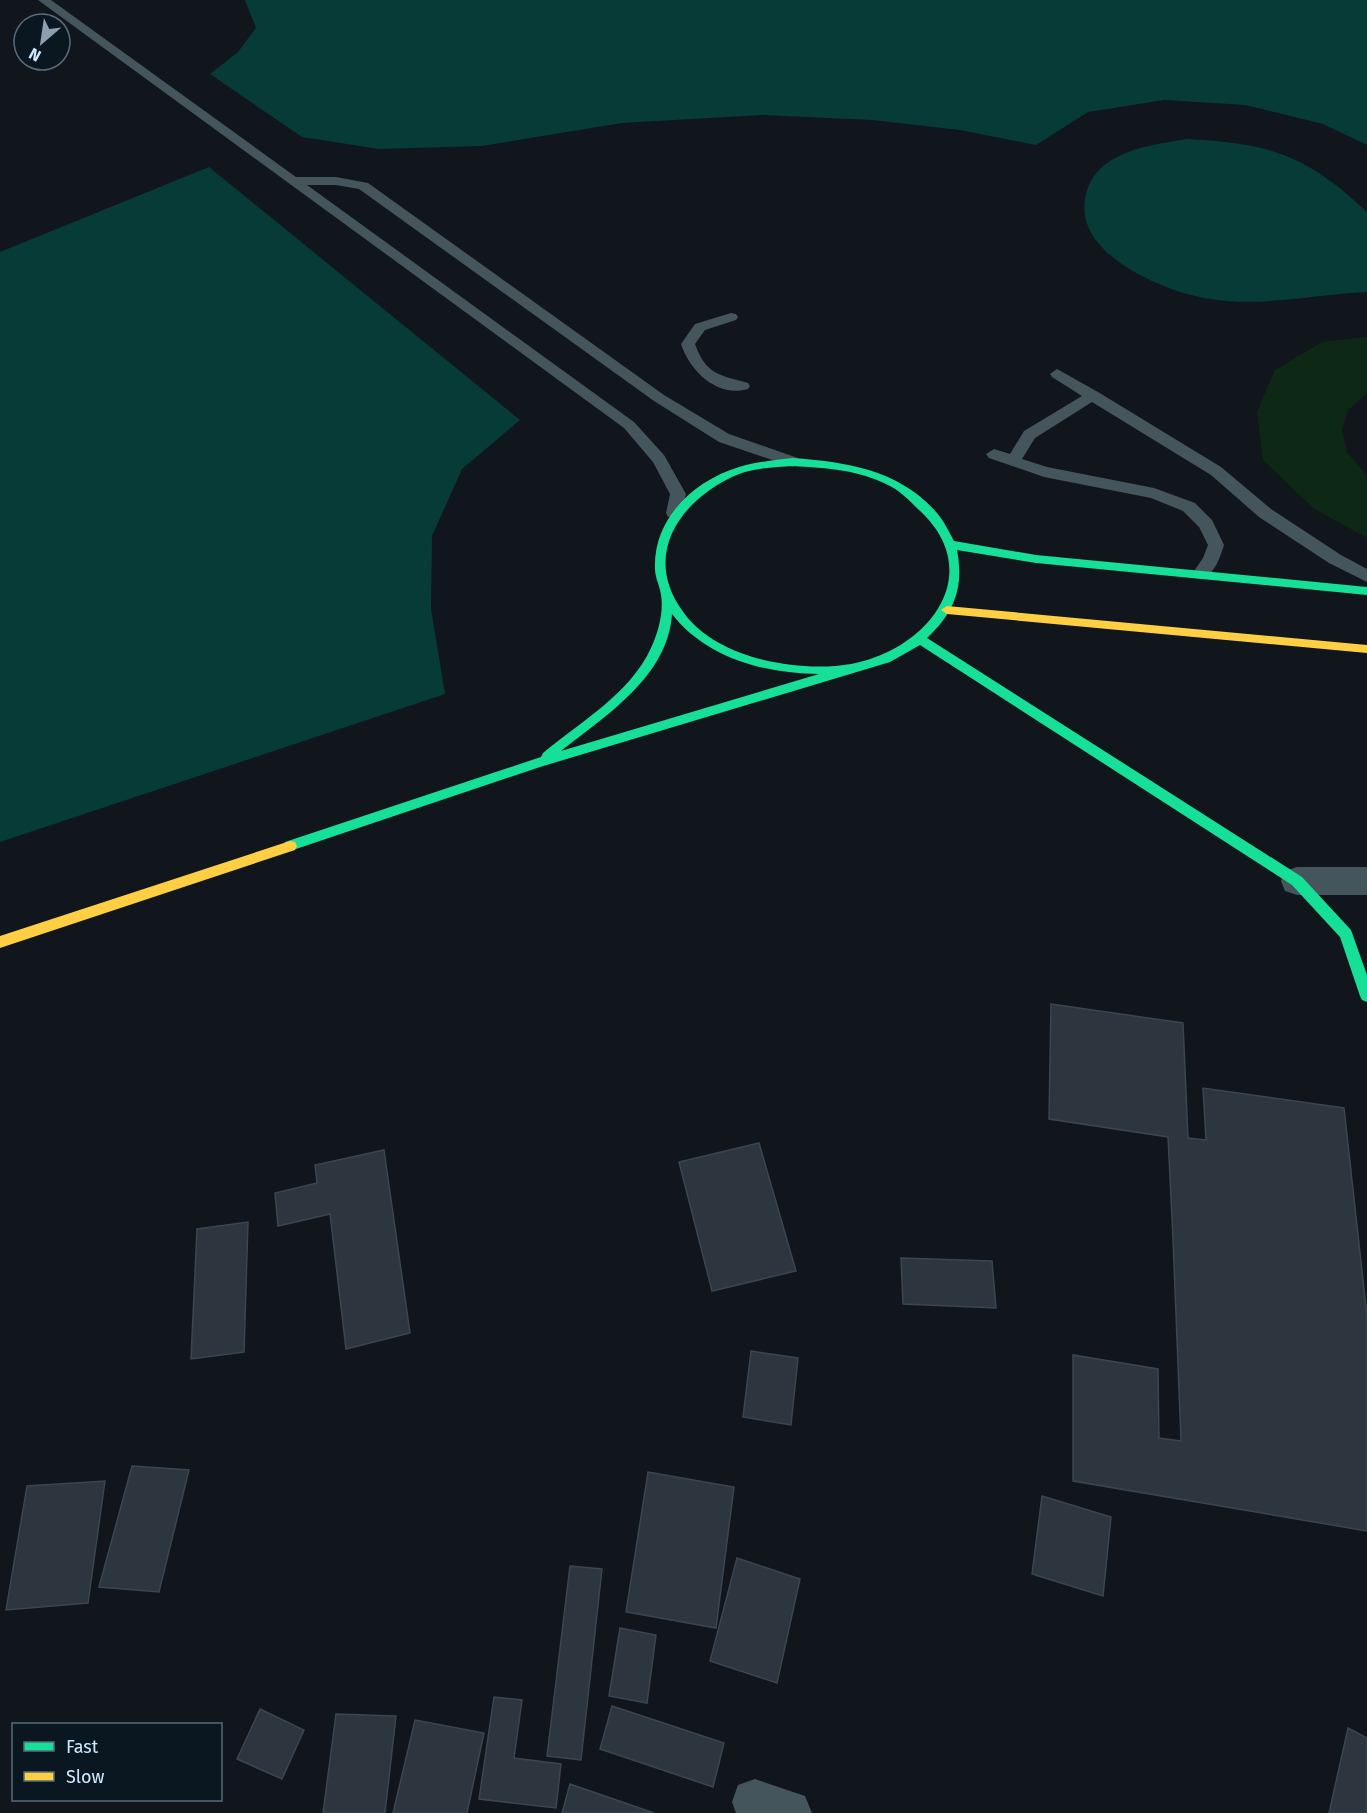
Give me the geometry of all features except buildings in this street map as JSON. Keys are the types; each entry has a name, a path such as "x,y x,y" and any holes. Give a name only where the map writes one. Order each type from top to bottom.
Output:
{"street":[{"path":"0,942 539,763 885,659 911,646 932,630 947,610 956,589 957,567 952,545 942,524 925,506 904,490 879,477 852,468 823,463 764,464 737,471 712,482 691,496 674,513 663,533 658,554 659,576 667,598 681,619 702,637 727,652 757,663 789,670 823,672 855,668"},
{"path":"952,545 1036,559 1367,591"},
{"path":"539,763 573,732 623,698 655,658 665,628 667,598"},
{"path":"947,610 1367,649"},
{"path":"920,639 1297,881 1346,934 1367,996"},
{"path":"1297,881 1367,881"}],"lane":[{"path":"44,0 629,425 659,459 678,494 674,513"},
{"path":"294,181 336,181 363,186 659,398 724,438 793,462"},
{"path":"731,317 700,327 688,344 693,359 707,376 729,385 743,386"},
{"path":"1057,374 1216,471 1275,520 1335,559 1367,576"},
{"path":"1013,461 1029,435 1093,395"},
{"path":"994,454 1044,472 1154,493 1189,507 1206,524 1216,545 1211,561 1200,574"}],"shaded area":[{"path":"245,0 1367,0 1367,145 1323,124 1245,105 1164,100 1088,112 1036,145 960,130 872,120 762,115 622,123 482,146 379,149 302,137 210,74 238,52 256,28"},
{"path":"1187,139 1241,144 1285,156 1325,177 1345,193 1367,212 1367,292 1272,301 1226,301 1177,291 1161,285 1127,268 1112,256 1089,229 1085,212 1086,194 1093,177 1106,164 1125,153 1151,145"},
{"path":"209,167 520,420 462,469 432,536 431,609 445,694 0,842 0,252"},
{"path":"1367,337 1367,394 1348,410 1342,430 1347,452 1367,476 1367,538 1313,508 1263,460 1257,412 1275,370 1322,342"}],"traffic: fast":[{"path":"793,462 852,469 894,483 934,517 950,544 955,572 950,598 936,623 914,643 886,659 851,668 830,670 782,668 758,663 714,646 695,633 680,617 667,594 660,572 660,551 666,531 677,513 712,483 735,472 756,466 793,462"},
{"path":"952,545 1036,559 1367,591"},
{"path":"547,756 615,701 644,669 656,651 664,630 667,598"},
{"path":"920,639 1297,881 1346,934 1367,996"},
{"path":"290,846 539,763 855,668"}],"traffic: slow":[{"path":"947,610 1367,649"},
{"path":"0,942 290,846"}]}
